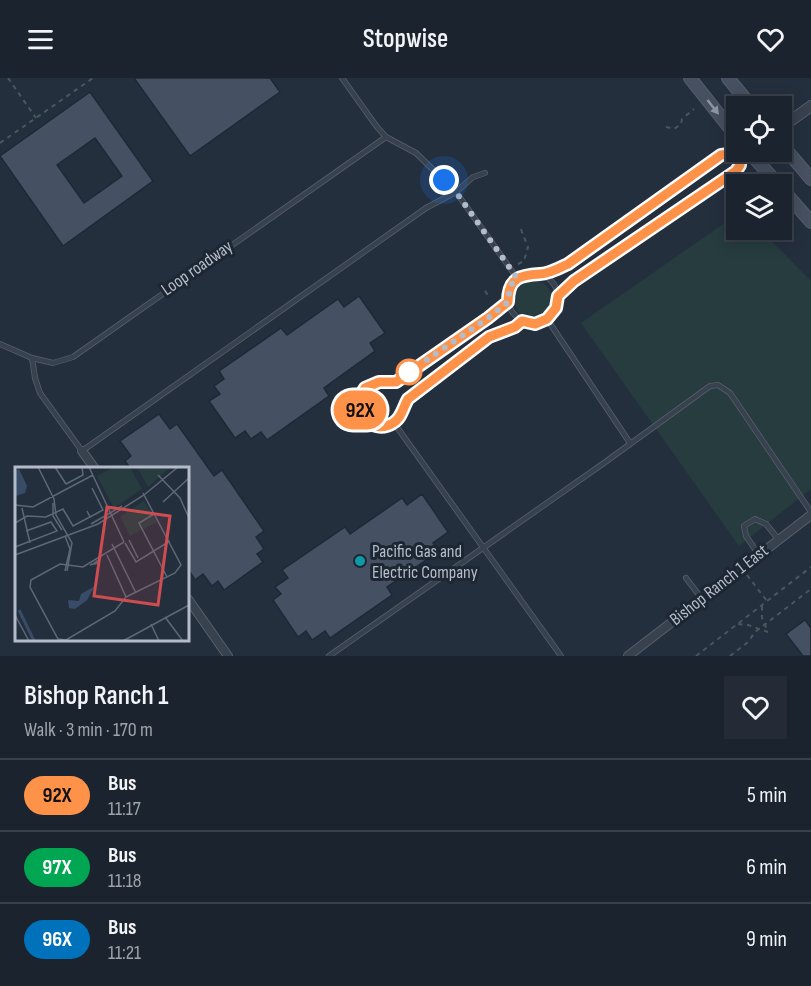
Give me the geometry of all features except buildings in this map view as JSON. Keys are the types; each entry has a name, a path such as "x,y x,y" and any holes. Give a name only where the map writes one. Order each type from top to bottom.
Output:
{"main road":[{"path":"690,78 726,123"},
{"path":"728,78 743,96"},
{"path":"792,157 811,179"},
{"path":"757,162 769,174"},
{"path":"792,200 811,222"}],"street":[{"path":"792,120 811,106"},
{"path":"82,451 93,467"},
{"name":"Bishop Ranch 1 East","path":"628,656 811,514"},
{"path":"189,600 228,656"}],"lane":[{"path":"342,78 376,127 386,136 416,153 456,192 517,278"},
{"name":"Loop roadway","path":"0,344 32,358 53,363 73,357 386,136"},
{"path":"540,274 550,280 556,288 558,296 556,308 547,319 535,324 522,321 513,315 508,302 510,286 517,278 528,273 540,274 560,268 579,258 721,155 726,154"},
{"path":"558,296 574,281 736,171 742,162"},
{"path":"32,358 40,393 82,451 426,208 456,192 473,177 485,174"},
{"path":"508,302 396,382 379,382 365,388 360,402 362,415 366,421 381,426 394,423 402,413 403,406 408,399 489,337 515,327 522,321"},
{"path":"547,319 630,443"},
{"path":"329,656 710,386 718,385 730,393 811,514"},
{"path":"394,423 561,656"},
{"path":"759,555 744,531 744,526 750,521 761,520 779,540"},
{"path":"686,578 702,599"}],"path":[{"path":"8,78 36,117"},
{"path":"0,143 93,78"},
{"path":"666,127 674,129 694,109"},
{"path":"518,264 524,261 528,247 520,227"},
{"path":"485,291 490,298"},
{"path":"696,656 811,567"},
{"path":"742,568 766,601"},
{"path":"730,656 748,642 755,632 762,629 811,589"},
{"path":"738,624 768,632 762,618 762,605"}],"green space":[{"path":"726,222 726,240 771,240 811,281 811,489 739,546 581,323"},
{"path":"533,280 540,281 546,286 551,292 551,306 546,312 540,317 533,318 526,317 520,312 515,306 514,299 515,292 520,286 526,281"}],"bus line":[{"name":"92X","path":"726,154 721,155 579,258 550,272 528,273 517,278 510,286 508,302 396,382 379,382 365,388 360,409 366,421 381,426 394,423 402,413 403,406 408,399 489,337 515,327 522,321 535,324 547,319 556,308 558,296 574,281 736,171 740,165"}],"place":[{"name":"Pacific Gas and Electric Company","path":"360,561"}],"route":[{"path":"409,372 508,302 510,286 517,278 456,192 444,180"}]}
